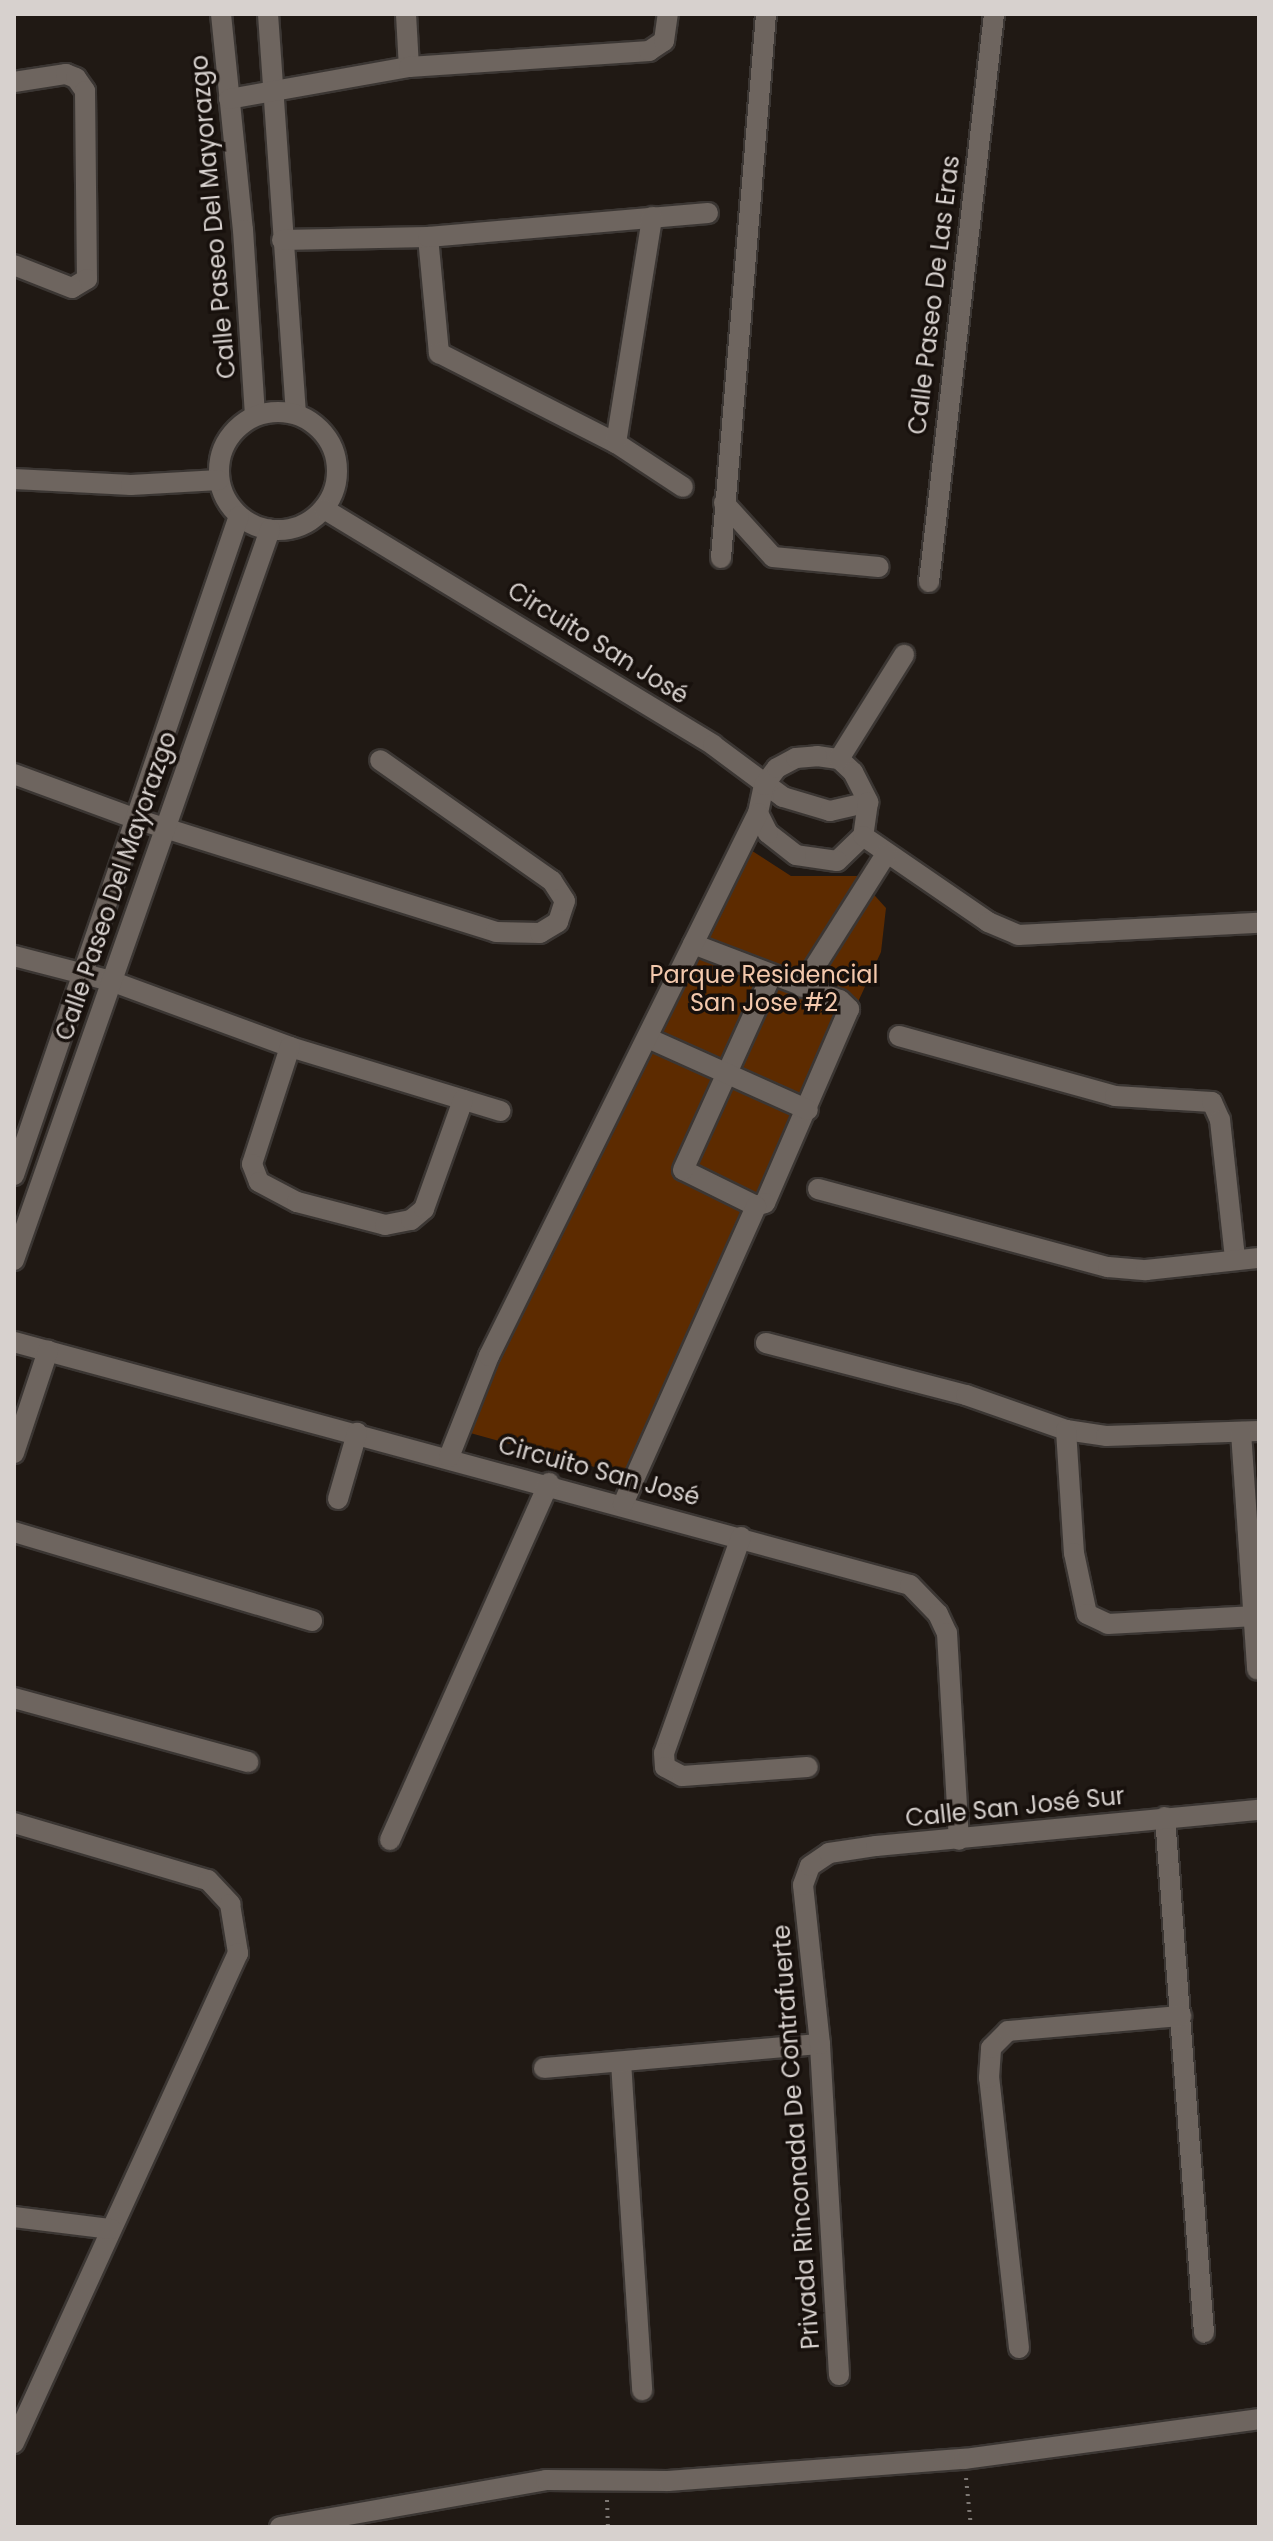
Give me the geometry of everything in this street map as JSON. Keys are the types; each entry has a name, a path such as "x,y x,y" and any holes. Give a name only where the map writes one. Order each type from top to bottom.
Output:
{"street":[{"name":"Calle Paseo Del Mayorazgo","path":"221,14 255,415"},
{"path":"268,14 296,414"},
{"path":"406,14 409,67"},
{"path":"229,99 409,67 649,51 664,41 668,14"},
{"path":"721,558 766,14"},
{"name":"Calle Paseo De Las Eras","path":"929,582 994,14"},
{"path":"14,82 66,74 85,91 87,279 72,288 14,265"},
{"path":"282,240 428,237 708,213"},
{"path":"616,443 652,217"},
{"path":"428,237 439,353 616,443 683,487"},
{"path":"296,414 327,437 335,454 334,492 324,509 294,529 270,530 239,516 219,480 226,441 255,415 296,414"},
{"path":"14,479 131,485 219,480"},
{"path":"724,503 773,557 879,567"},
{"name":"Circuito San José","path":"324,509 663,713 764,785 812,809 830,811 868,802"},
{"name":"Calle Paseo Del Mayorazgo","path":"14,1260 95,976 150,823 239,516"},
{"name":"Calle Paseo Del Mayorazgo","path":"14,1175 95,976 150,823 270,530"},
{"path":"839,759 904,655"},
{"path":"449,1457 489,1356 650,1039 758,813 764,785 777,768 796,758 839,759 861,783 868,802 863,836 837,861 796,855 768,833 758,813"},
{"path":"14,774 150,823 496,932 520,936 552,929 565,901 552,881 380,760"},
{"path":"863,836 988,922 1018,935 1259,923"},
{"path":"802,987 886,854"},
{"path":"693,944 840,1000 849,1009 808,1110 765,1203 756,1206 683,1170 771,976"},
{"path":"14,956 95,976 290,1047 501,1111"},
{"path":"899,1036 1115,1096 1212,1102 1220,1120 1235,1258"},
{"path":"650,1039 808,1110"},
{"path":"290,1047 252,1164 259,1182 297,1202 385,1225 411,1220 424,1209 463,1100"},
{"path":"818,1189 1108,1267 1146,1270 1235,1258 1259,1258"},
{"path":"623,1504 756,1206"},
{"name":"Circuito San José","path":"14,1342 549,1483 884,1575 910,1585 938,1614 950,1653 959,1840"},
{"path":"766,1343 966,1395 1066,1430 1106,1436 1250,1431 1257,1669"},
{"path":"14,1453 48,1351"},
{"path":"1066,1430 1079,1597 1096,1622 1129,1624 1255,1616"},
{"path":"338,1499 357,1433"},
{"path":"390,1840 549,1483"},
{"path":"14,1532 312,1621"},
{"path":"741,1537 664,1753 665,1767 682,1776 808,1767"},
{"path":"14,1698 248,1762"},
{"name":"Calle San José Sur","path":"804,1894 804,1876 829,1853 1259,1810"},
{"path":"1165,1817 1204,2333"},
{"path":"14,1823 208,1880 224,1894 238,1926 238,1953 219,1999 14,2443"},
{"name":"Privada Rinconada De Contrafuerte","path":"804,1894 820,2044 839,2375"},
{"path":"1019,2348 989,2078 991,2048 1008,2031 1181,2016"},
{"path":"544,2068 820,2044"},
{"path":"621,2062 642,2390"},
{"path":"14,2217 111,2229"},
{"path":"280,2527 320,2524 523,2482 605,2477 668,2481 964,2459 1259,2419"}],"path":[{"path":"964,2459 971,2527"}],"green space":[{"name":"Parque Residencial San Jose #2","path":"732,838 791,876 857,876 886,908 881,952 638,1479 463,1431"}]}
